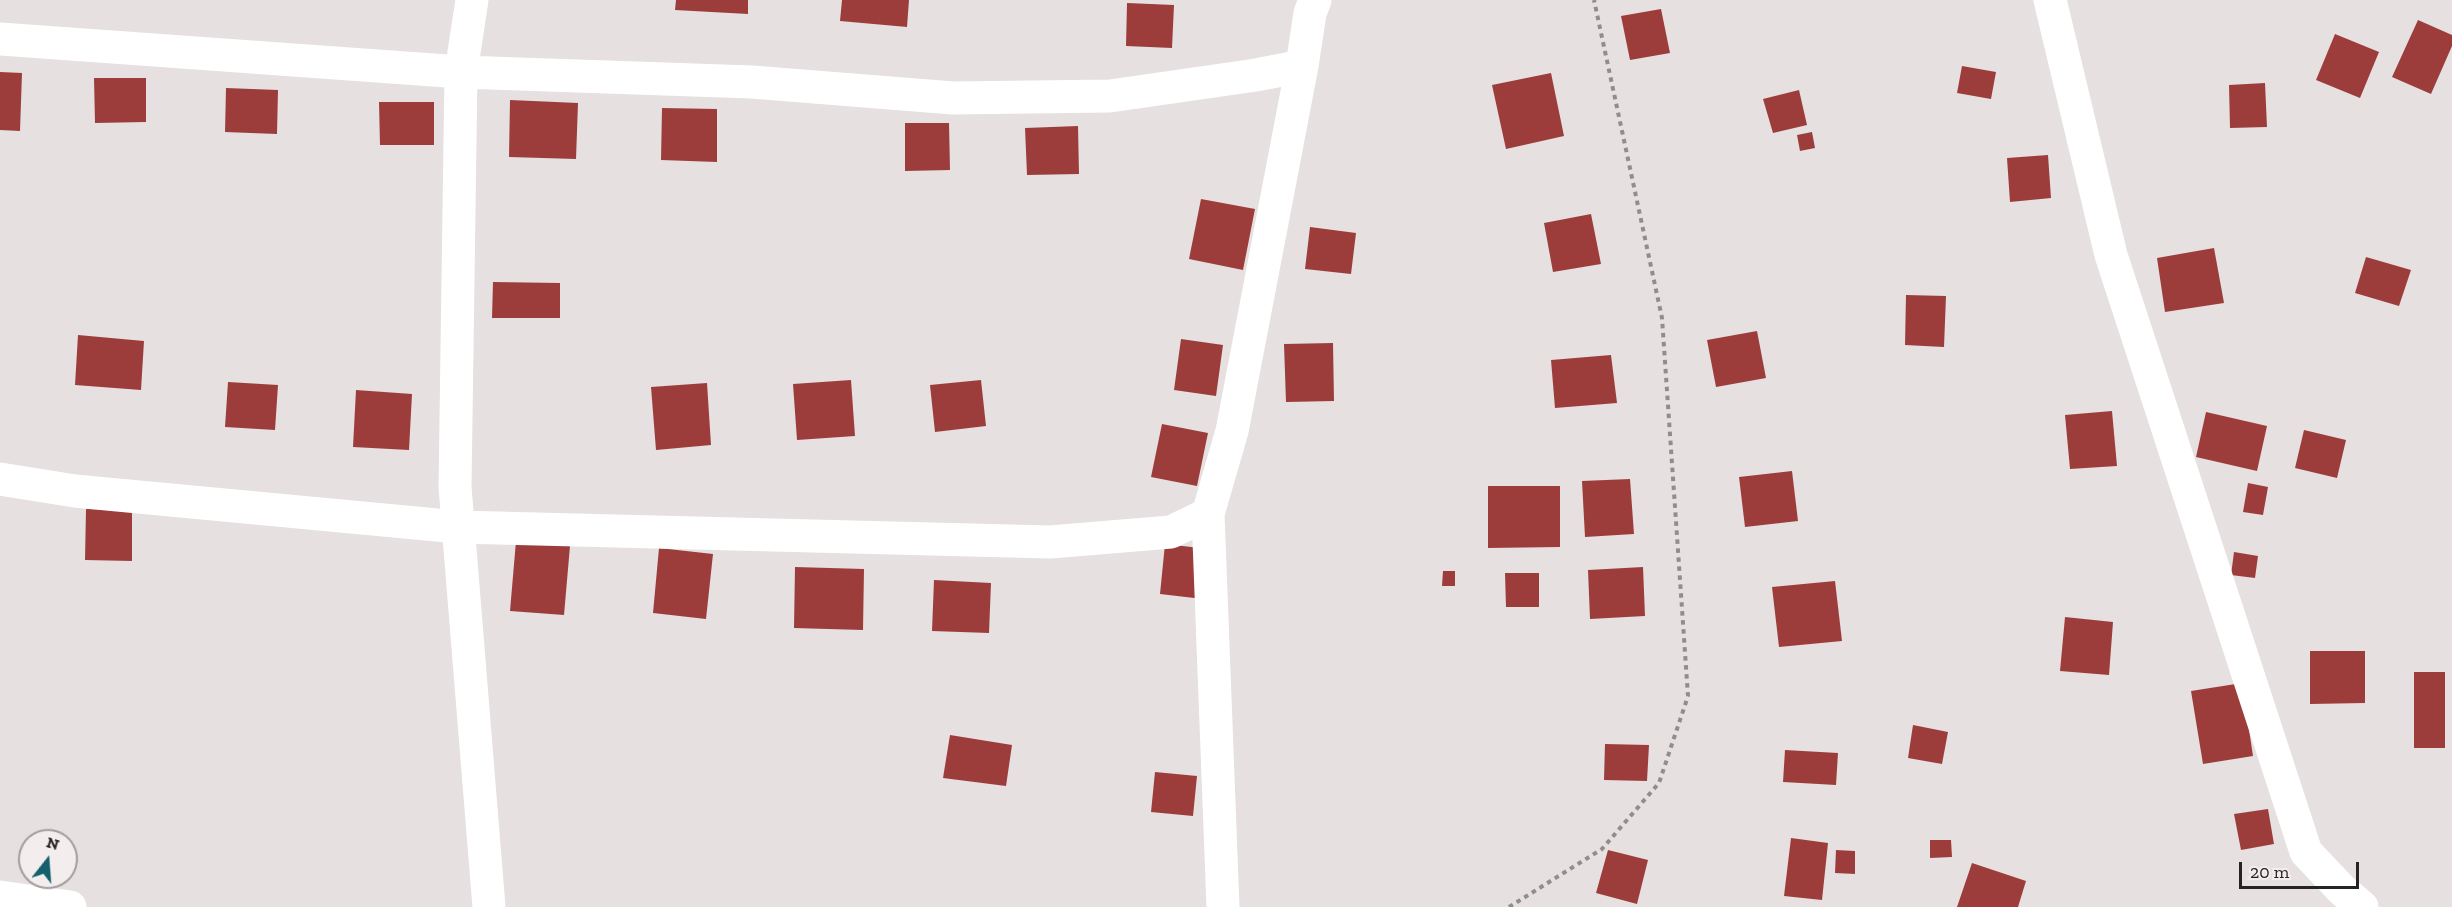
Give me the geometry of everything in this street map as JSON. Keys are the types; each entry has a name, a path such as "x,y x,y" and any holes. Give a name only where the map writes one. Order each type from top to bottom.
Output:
{"street":[{"path":"472,0 461,72 455,487 489,907"},
{"path":"1223,907 1208,514 1232,431 1302,66 1310,13 1315,0"},
{"path":"2050,0 2111,255 2306,852 2341,889 2362,907"},
{"path":"0,39 461,72 752,82 964,98 1110,96 1302,66"},
{"path":"0,479 75,491 458,527 1050,542 1171,532 1208,514"},
{"path":"0,897 70,907"}],"path":[{"path":"1509,907 1602,849 1659,783 1688,696 1662,318 1594,0"}],"building":[{"path":"676,0 748,0 748,14 675,10"},
{"path":"842,0 909,0 907,27 840,21"},
{"path":"1127,3 1174,5 1172,48 1126,46"},
{"path":"1661,9 1670,53 1630,60 1621,16"},
{"path":"2418,20 2452,35 2452,46 2431,94 2392,77"},
{"path":"2335,34 2379,52 2360,98 2316,80"},
{"path":"1962,66 1996,72 1991,99 1957,93"},
{"path":"0,72 22,73 20,131 0,130"},
{"path":"1551,73 1564,136 1506,149 1492,85"},
{"path":"94,78 146,78 146,122 95,123"},
{"path":"2265,83 2267,127 2230,128 2229,85"},
{"path":"226,88 278,90 277,134 225,132"},
{"path":"1799,90 1807,125 1773,133 1763,99"},
{"path":"510,100 578,103 576,159 509,157"},
{"path":"379,102 434,102 434,145 380,145"},
{"path":"662,108 717,109 717,162 661,160"},
{"path":"905,123 949,123 950,170 905,171"},
{"path":"1078,126 1079,174 1027,175 1025,128"},
{"path":"1812,132 1815,148 1800,151 1797,135"},
{"path":"2048,155 2051,198 2010,202 2007,158"},
{"path":"1201,199 1255,209 1243,270 1189,259"},
{"path":"1591,214 1601,264 1553,272 1544,223"},
{"path":"1310,227 1356,233 1351,274 1305,269"},
{"path":"2214,248 2224,303 2165,312 2157,258"},
{"path":"2366,257 2411,270 2399,306 2355,293"},
{"path":"493,282 560,283 560,318 492,318"},
{"path":"1906,295 1946,296 1944,347 1905,345"},
{"path":"1757,331 1766,378 1716,387 1707,340"},
{"path":"78,335 144,341 141,390 75,385"},
{"path":"1181,339 1223,345 1216,396 1174,390"},
{"path":"1333,343 1334,401 1286,402 1284,344"},
{"path":"1611,355 1617,403 1555,408 1551,360"},
{"path":"851,380 855,436 797,440 793,384"},
{"path":"981,380 986,426 935,432 930,385"},
{"path":"228,382 278,385 275,430 225,427"},
{"path":"707,383 711,445 656,450 651,387"},
{"path":"356,390 412,394 409,450 353,447"},
{"path":"2112,411 2117,466 2070,469 2065,415"},
{"path":"2206,412 2267,426 2257,471 2196,457"},
{"path":"1162,424 1208,433 1197,486 1151,477"},
{"path":"2304,430 2346,440 2337,478 2295,468"},
{"path":"1792,471 1798,521 1745,527 1739,477"},
{"path":"1630,479 1634,534 1585,537 1582,481"},
{"path":"2248,483 2268,487 2263,515 2243,512"},
{"path":"1488,486 1560,486 1560,547 1488,548"},
{"path":"86,509 132,510 132,561 85,560"},
{"path":"516,541 570,546 564,615 510,611"},
{"path":"1165,544 1209,549 1203,599 1160,594"},
{"path":"659,548 713,554 706,619 653,613"},
{"path":"2234,552 2258,556 2255,578 2231,575"},
{"path":"795,567 864,569 863,630 794,628"},
{"path":"1643,567 1645,616 1590,619 1588,570"},
{"path":"1443,571 1455,571 1455,586 1442,586"},
{"path":"1505,573 1539,573 1539,607 1506,607"},
{"path":"934,580 991,583 989,633 932,631"},
{"path":"1835,581 1842,641 1779,647 1772,587"},
{"path":"2065,617 2113,622 2109,675 2060,671"},
{"path":"2310,651 2365,651 2365,703 2310,704"},
{"path":"2414,672 2445,672 2445,748 2414,748"},
{"path":"2242,683 2253,756 2203,764 2191,691"},
{"path":"1913,725 1948,732 1942,764 1908,758"},
{"path":"950,735 1012,745 1006,786 943,778"},
{"path":"1605,744 1649,745 1647,781 1604,780"},
{"path":"1785,750 1838,753 1836,785 1783,782"},
{"path":"1155,772 1197,776 1193,816 1151,812"},
{"path":"2268,809 2274,844 2241,850 2234,814"},
{"path":"1791,838 1828,843 1822,900 1784,896"},
{"path":"1930,840 1951,840 1952,857 1930,858"},
{"path":"1608,850 1648,860 1637,904 1596,893"},
{"path":"1836,850 1855,851 1855,874 1835,873"},
{"path":"1972,863 2026,881 2018,907 1957,907"}]}
